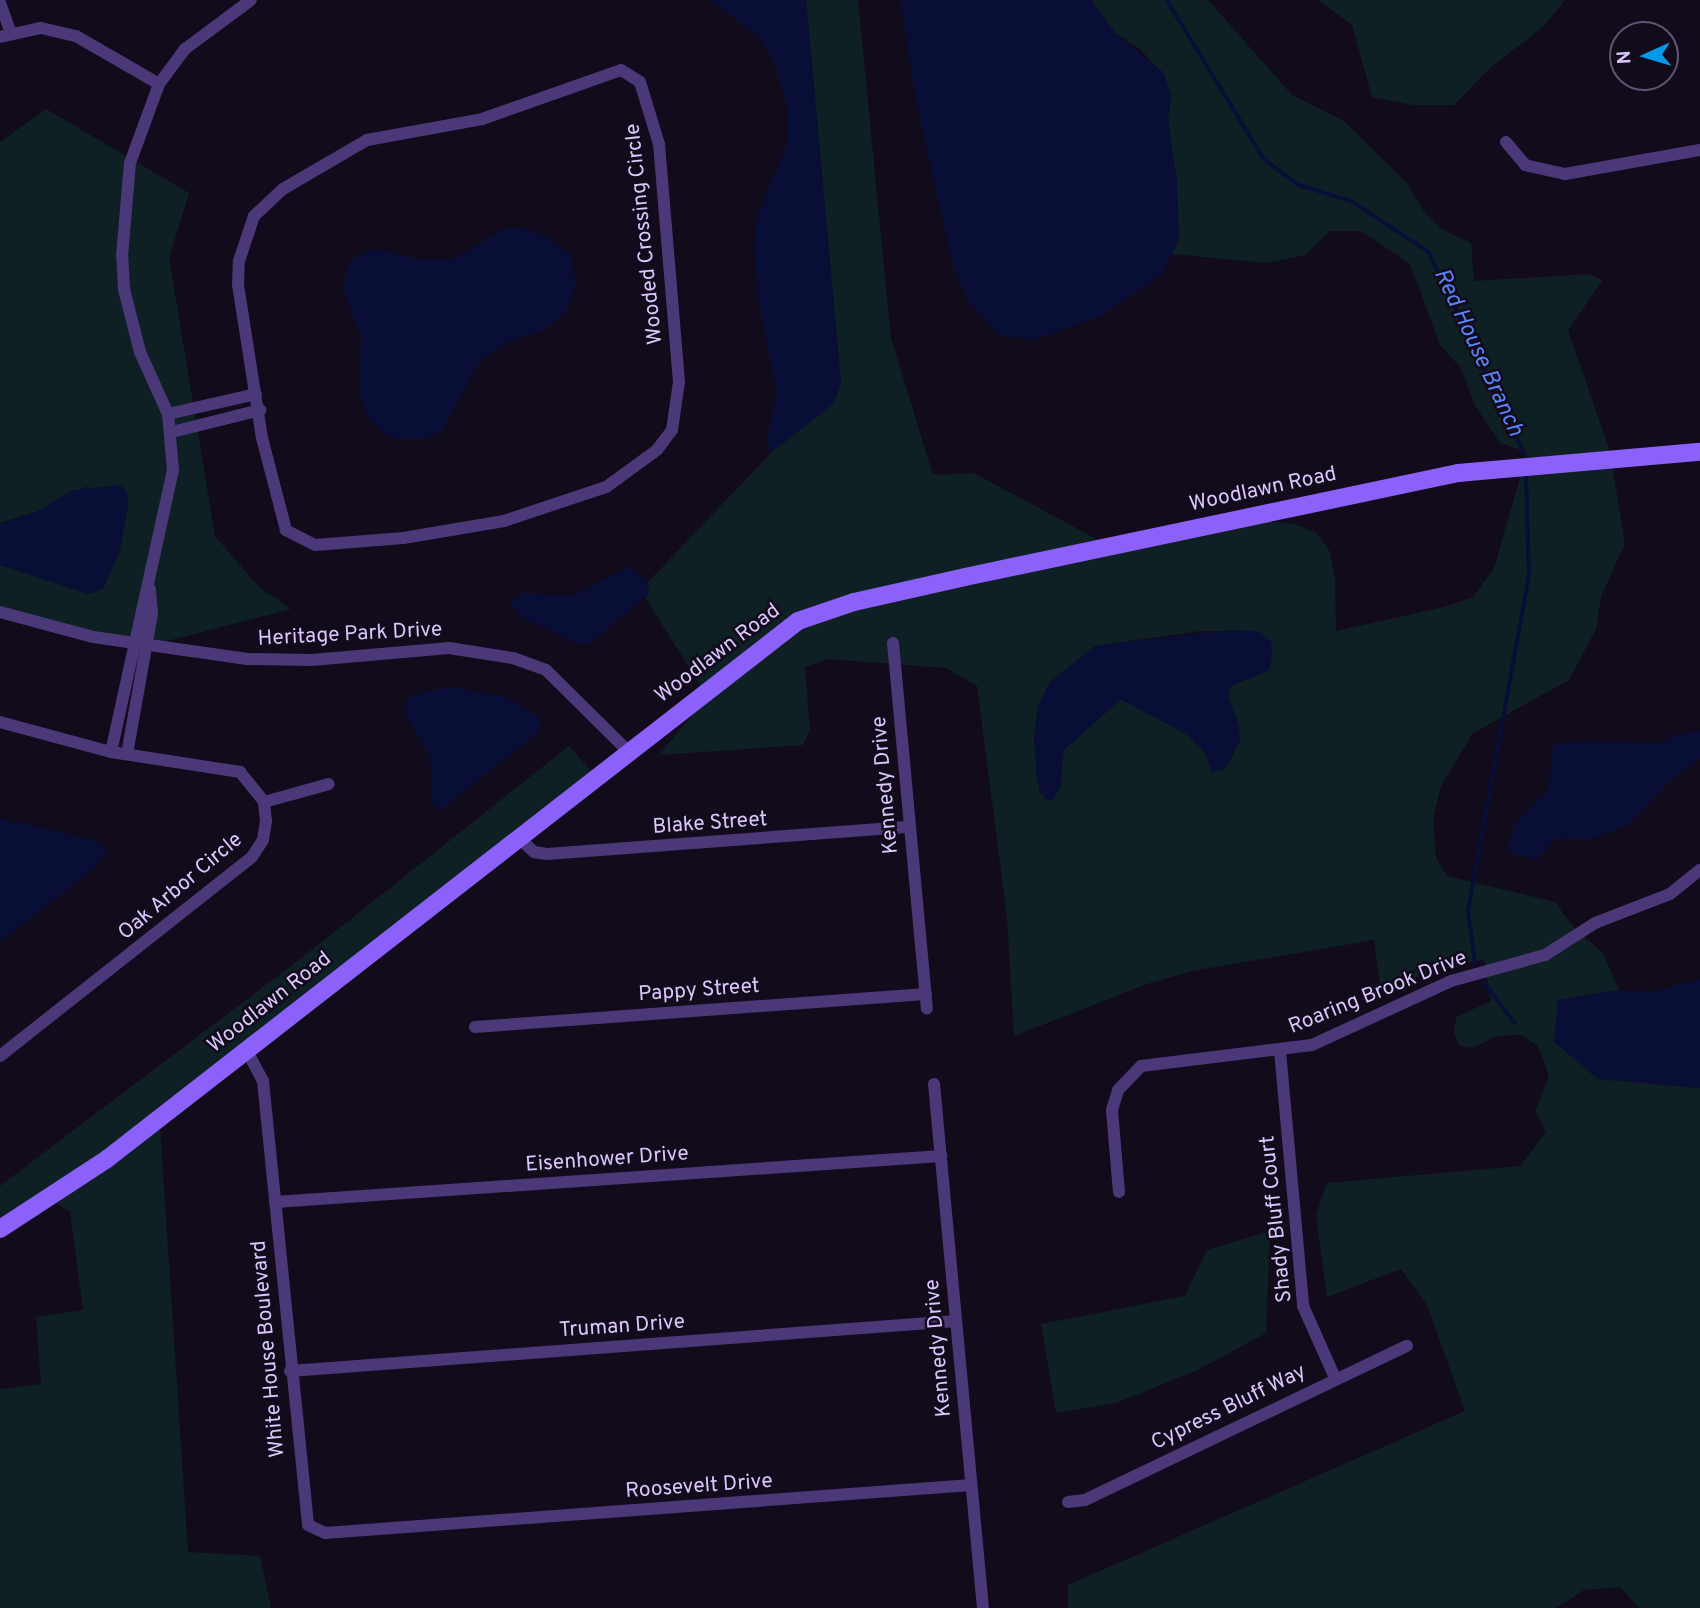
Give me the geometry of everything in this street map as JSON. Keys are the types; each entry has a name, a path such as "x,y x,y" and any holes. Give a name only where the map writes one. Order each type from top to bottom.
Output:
{"street":[{"path":"111,752 132,643 150,586 173,470 172,432 168,414 140,352 122,256 130,163 159,83 185,49 251,0"},
{"path":"0,3 5,35 41,28 76,36 159,83"},
{"name":"Wooded Crossing Circle","path":"621,70 640,82 659,144 679,382 672,430 657,450 606,487 504,521 426,536 315,545 286,530 256,394 238,285 239,261 254,216 283,189 367,140 482,119 621,70"},
{"path":"1506,142 1525,165 1565,174 1700,150"},
{"path":"168,414 256,394"},
{"path":"172,432 260,410"},
{"name":"Woodlawn Road","path":"0,1229 107,1159 774,636 824,610 1458,473 1700,452"},
{"path":"127,754 152,614 150,586"},
{"name":"Heritage Park Drive","path":"0,612 132,643 247,659 312,660 449,648 490,653 546,670 629,752"},
{"name":"Kennedy Drive","path":"892,643 927,1008"},
{"path":"0,722 111,752 240,772 264,802 329,784"},
{"name":"Oak Arbor Circle","path":"0,1056 252,857 263,840 264,802"},
{"name":"Blake Street","path":"519,838 534,852 547,854 909,827"},
{"name":"Roaring Brook Drive","path":"1119,1192 1112,1110 1130,1074 1141,1066 1172,1060 1280,1051 1312,1045 1451,981 1545,955 1595,923 1670,894 1700,870"},
{"name":"Pappy Street","path":"475,1027 926,994"},
{"name":"White House Boulevard","path":"247,1051 263,1081 290,1371 308,1525 325,1534 429,1527"},
{"name":"Shady Bluff Court","path":"1280,1051 1303,1306 1335,1378"},
{"name":"Kennedy Drive","path":"934,1084 982,1608"},
{"name":"Eisenhower Drive","path":"275,1202 941,1156"},
{"name":"Truman Drive","path":"290,1371 956,1321"},
{"name":"Cypress Bluff Way","path":"1068,1502 1085,1500 1406,1346"},
{"name":"Roosevelt Drive","path":"429,1527 971,1485"}],"shaded area":[{"path":"710,0 806,0 841,384 833,404 772,452 766,443 777,394 759,305 754,246 758,213 787,145 787,106 772,58 760,38"},
{"path":"806,0 858,0 891,338 933,475 974,473 1100,541 795,616 701,686 646,599 648,582 772,452 833,404 841,384"},
{"path":"900,0 1091,0 1115,33 1164,73 1171,95 1168,119 1177,182 1179,240 1161,275 1103,315 1035,340 999,335 969,302 953,267 916,101"},
{"path":"1091,0 1208,0 1292,95 1344,121 1406,182 1425,213 1441,229 1471,243 1474,281 1588,274 1603,280 1568,330 1610,452 1526,458 1527,452 1500,443 1474,404 1461,368 1440,345 1410,264 1361,231 1330,231 1305,255 1267,263 1172,254 1179,240 1168,119 1171,95 1165,77 1140,49 1115,33"},
{"path":"1318,0 1565,0 1544,26 1490,68 1454,105 1412,105 1372,97 1352,25"},
{"path":"46,109 189,193 169,258 215,536 259,587 291,609 144,647 0,609 0,565 94,593 87,486 36,512 0,523 0,142"},
{"path":"519,227 544,235 570,254 576,285 567,310 545,330 509,341 480,361 442,431 424,439 390,438 368,418 359,394 361,337 343,289 347,268 353,258 375,249 423,260 454,258 504,229"},
{"path":"1612,464 1625,544 1601,596 1596,629 1569,680 1473,733 1441,786 1433,818 1436,858 1447,876 1555,902 1574,928 1603,953 1619,990 1558,1000 1555,1042 1598,1079 1700,1088 1700,1608 1639,1608 1620,1587 1584,1590 1556,1608 1068,1608 1068,1585 1465,1411 1427,1305 1401,1269 1327,1297 1316,1215 1327,1183 1520,1166 1546,1132 1535,1112 1549,1076 1538,1046 1521,1035 1497,1036 1473,1048 1460,1046 1454,1033 1456,1017 1491,1001 1484,959 1380,987 1374,940 1192,971 1144,985 1014,1036 1007,917 977,686 946,668 828,659 805,667 810,730 803,745 659,755 708,696 779,641 826,615 1259,520 1293,524 1317,533 1330,552 1335,578 1336,631 1444,607 1473,597 1494,568 1522,471","holes":["1200,631 1258,631 1256,676 1231,686 1228,697 1235,752 1223,770 1186,734 1121,699 1063,750 1060,788 1040,794 1034,738 1038,707 1050,682 1095,646"]},
{"path":"121,485 127,492 128,506 120,551 103,589 88,594 0,565 0,523 36,512 73,490"},
{"path":"629,566 648,582 649,594 589,644 580,645 521,617 510,604 521,593 573,596"},
{"path":"1230,630 1258,631 1271,642 1272,658 1269,670 1231,686 1228,697 1239,725 1240,741 1223,770 1212,772 1204,751 1186,734 1121,699 1064,750 1060,788 1053,800 1046,801 1037,781 1034,738 1038,707 1050,682 1095,646"},
{"path":"449,687 504,696 538,716 540,731 440,811 432,802 430,756 406,716 406,701 411,695"},
{"path":"1700,731 1700,759 1674,777 1627,826 1590,839 1556,838 1537,859 1512,854 1508,845 1515,824 1549,788 1553,745 1576,741 1659,743 1674,735"},
{"path":"569,746 592,772 103,1155 0,1222 0,1186 304,956"},
{"path":"0,818 101,842 107,852 97,866 0,942"},
{"path":"1700,979 1700,1088 1598,1079 1554,1042 1558,1000 1619,990 1650,992"},
{"path":"160,1127 188,1552 260,1556 271,1608 0,1608 0,1389 41,1384 36,1317 83,1310 70,1212 56,1203"},
{"path":"1270,1231 1266,1333 1198,1370 1116,1403 1056,1413 1041,1324 1185,1296 1207,1250"}],"waterway":[{"name":"Red House Branch","path":"1167,0 1264,159 1297,184 1353,202 1429,252 1525,454"},
{"name":"Red House Branch","path":"1475,964 1468,911 1529,576 1526,475"},
{"name":"Red House Branch","path":"1484,982 1515,1023"}]}
